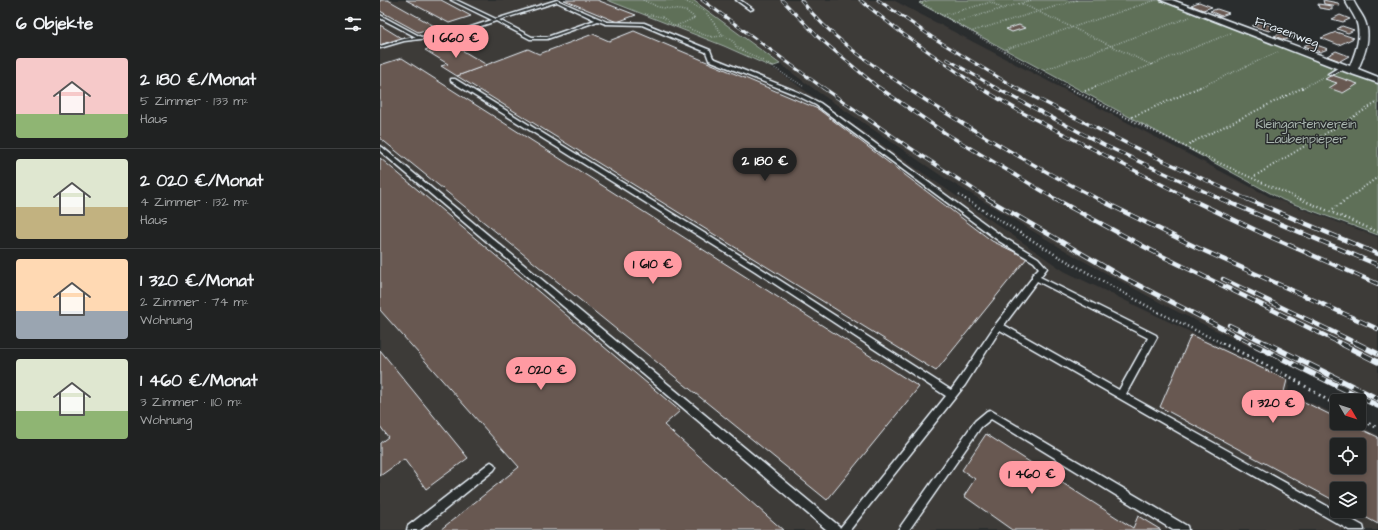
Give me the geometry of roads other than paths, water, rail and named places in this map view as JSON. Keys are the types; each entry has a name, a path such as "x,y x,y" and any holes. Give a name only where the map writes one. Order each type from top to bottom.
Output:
{"street":[{"name":"Frasenweg","path":"1165,0 1378,80"},
{"path":"1347,0 1360,20 1364,36 1360,54 1347,69"}],"lane":[{"path":"453,0 531,38 547,38 598,20"},
{"path":"738,0 751,9"},
{"path":"380,47 404,40 454,34 557,1 606,23 643,24 708,51 710,59 796,93 818,104 1001,239 1036,260 1043,268 1036,278 999,326 952,394 844,530"},
{"path":"380,16 420,38"},
{"path":"1330,74 1347,69"},
{"path":"453,80 757,268 952,394"},
{"path":"380,148 835,530"},
{"path":"1036,278 1153,337 1121,395"},
{"path":"999,326 1359,530"},
{"path":"903,530 978,424 990,414 1183,530"},
{"path":"412,530 491,467"}],"railway":[{"path":"702,0 823,88"},
{"path":"782,0 818,37 879,88"},
{"path":"801,0 824,26 850,48 907,88"},
{"path":"860,0 899,31 980,88"},
{"path":"878,0 932,37 1016,88"},
{"path":"947,59 996,88"},
{"path":"822,87 901,142 990,200"},
{"path":"878,87 945,133 1057,200"},
{"path":"905,87 1001,146 1099,200"},
{"path":"979,87 1021,112 1191,199"},
{"path":"994,87 1104,145 1223,200"},
{"path":"1016,88 1136,148 1249,200"},
{"path":"988,199 1119,275 1253,344"},
{"path":"1055,199 1158,254 1342,344"},
{"path":"1191,199 1264,234 1378,284"},
{"path":"1221,199 1378,265"},
{"path":"1247,199 1378,254"},
{"path":"1099,200 1198,248 1378,329"},
{"path":"1223,279 1358,344"},
{"path":"1229,325 1268,344"},
{"path":"1253,344 1378,406"},
{"path":"1268,344 1378,399"},
{"path":"1342,344 1378,362"},
{"path":"1358,344 1378,354"}],"park label":[{"name":"Kleingartenverein Laubenpieper","path":"1306,132"}]}
